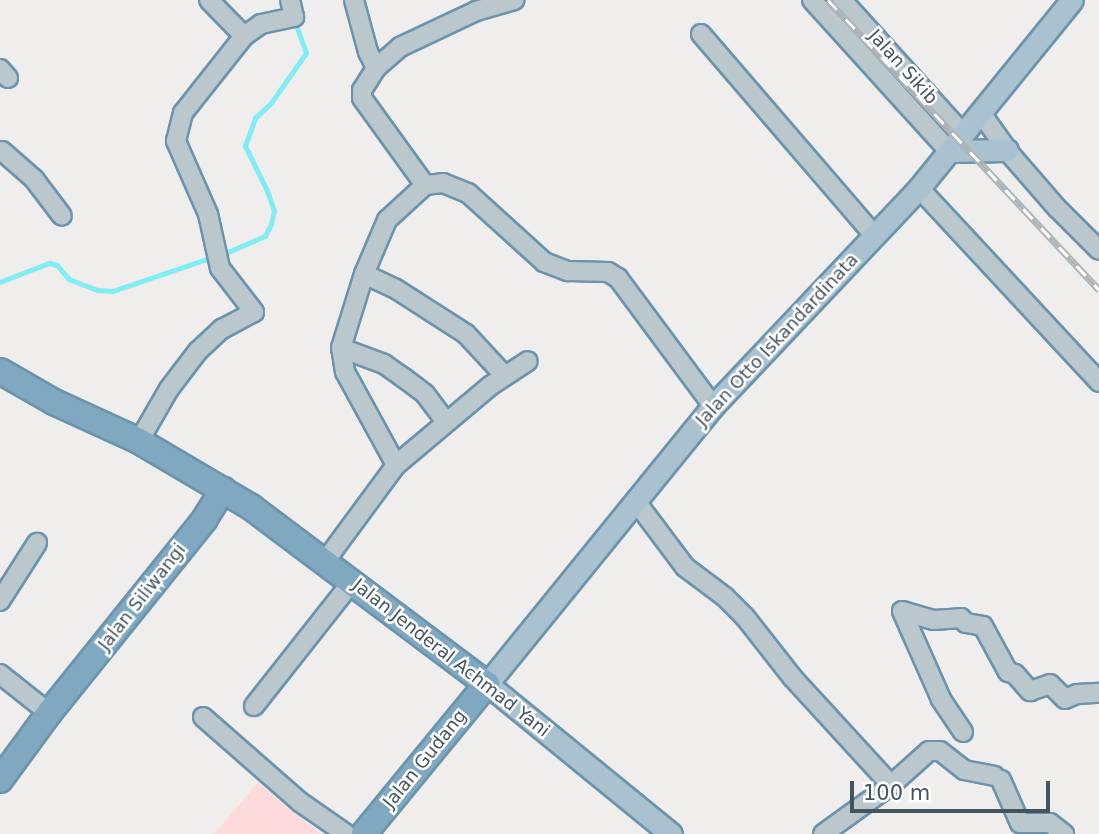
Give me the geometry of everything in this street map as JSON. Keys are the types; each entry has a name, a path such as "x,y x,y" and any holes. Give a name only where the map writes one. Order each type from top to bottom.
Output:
{"highway":[{"path":"0,371 54,402 139,441 223,490"},
{"name":"Jalan Jenderal Achmad Yani","path":"223,490 326,560 487,684"},
{"name":"Jalan Siliwangi","path":"0,780 49,713 204,520 223,490"},
{"name":"Jalan Gudang","path":"364,834 487,684"}],"main road":[{"name":"Jalan Otto Iskandardinata","path":"487,684 569,579 637,503 713,406 919,188 1072,0"},
{"path":"949,151 1007,150"},
{"name":"Jalan Jenderal Achmad Yani","path":"487,684 671,834"}],"street":[{"path":"209,0 244,36"},
{"path":"354,0 376,68"},
{"path":"425,185 362,98 362,90 376,68 400,47 476,11 514,0"},
{"path":"812,0 949,151"},
{"name":"Jalan Sikib","path":"842,0 963,134"},
{"path":"139,441 169,389 198,351 222,329 254,312 220,268 208,214 176,141 183,113 244,36 261,24 291,12"},
{"path":"701,34 874,235"},
{"path":"981,113 1007,150 1056,208 1099,250"},
{"path":"4,148 34,179 62,216"},
{"path":"396,465 345,372 341,348 364,274 387,220 425,185 443,183 468,194 544,262 568,271 608,272 618,278 713,406"},
{"path":"919,188 1099,382"},
{"path":"364,274 396,289 466,334 505,376"},
{"path":"341,348 384,364 404,378 425,394 446,422"},
{"path":"326,560 396,465 446,422 528,361"},
{"path":"637,503 685,567 725,597 745,617 792,677 891,785"},
{"path":"0,601 7,571 37,543"},
{"path":"254,706 352,582"},
{"path":"963,732 942,699 902,611 933,620 961,618 966,623 983,626 1008,672 1015,674 1030,691 1050,684 1065,699 1077,694 1099,693"},
{"path":"0,674 49,713"},
{"path":"203,717 300,802 346,834"},
{"path":"823,834 934,750 944,753 964,770 998,778 1020,823 1050,823 1064,834"}],"shaded area":[{"path":"258,783 321,834 214,834"}],"waterway":[{"path":"221,255 265,236 271,224 274,211 245,146 255,118 271,103 306,53 295,22"},
{"path":"0,282 49,263 57,265 69,279 98,290 113,291 213,257"}],"railway":[{"path":"828,0 1099,290"}]}
